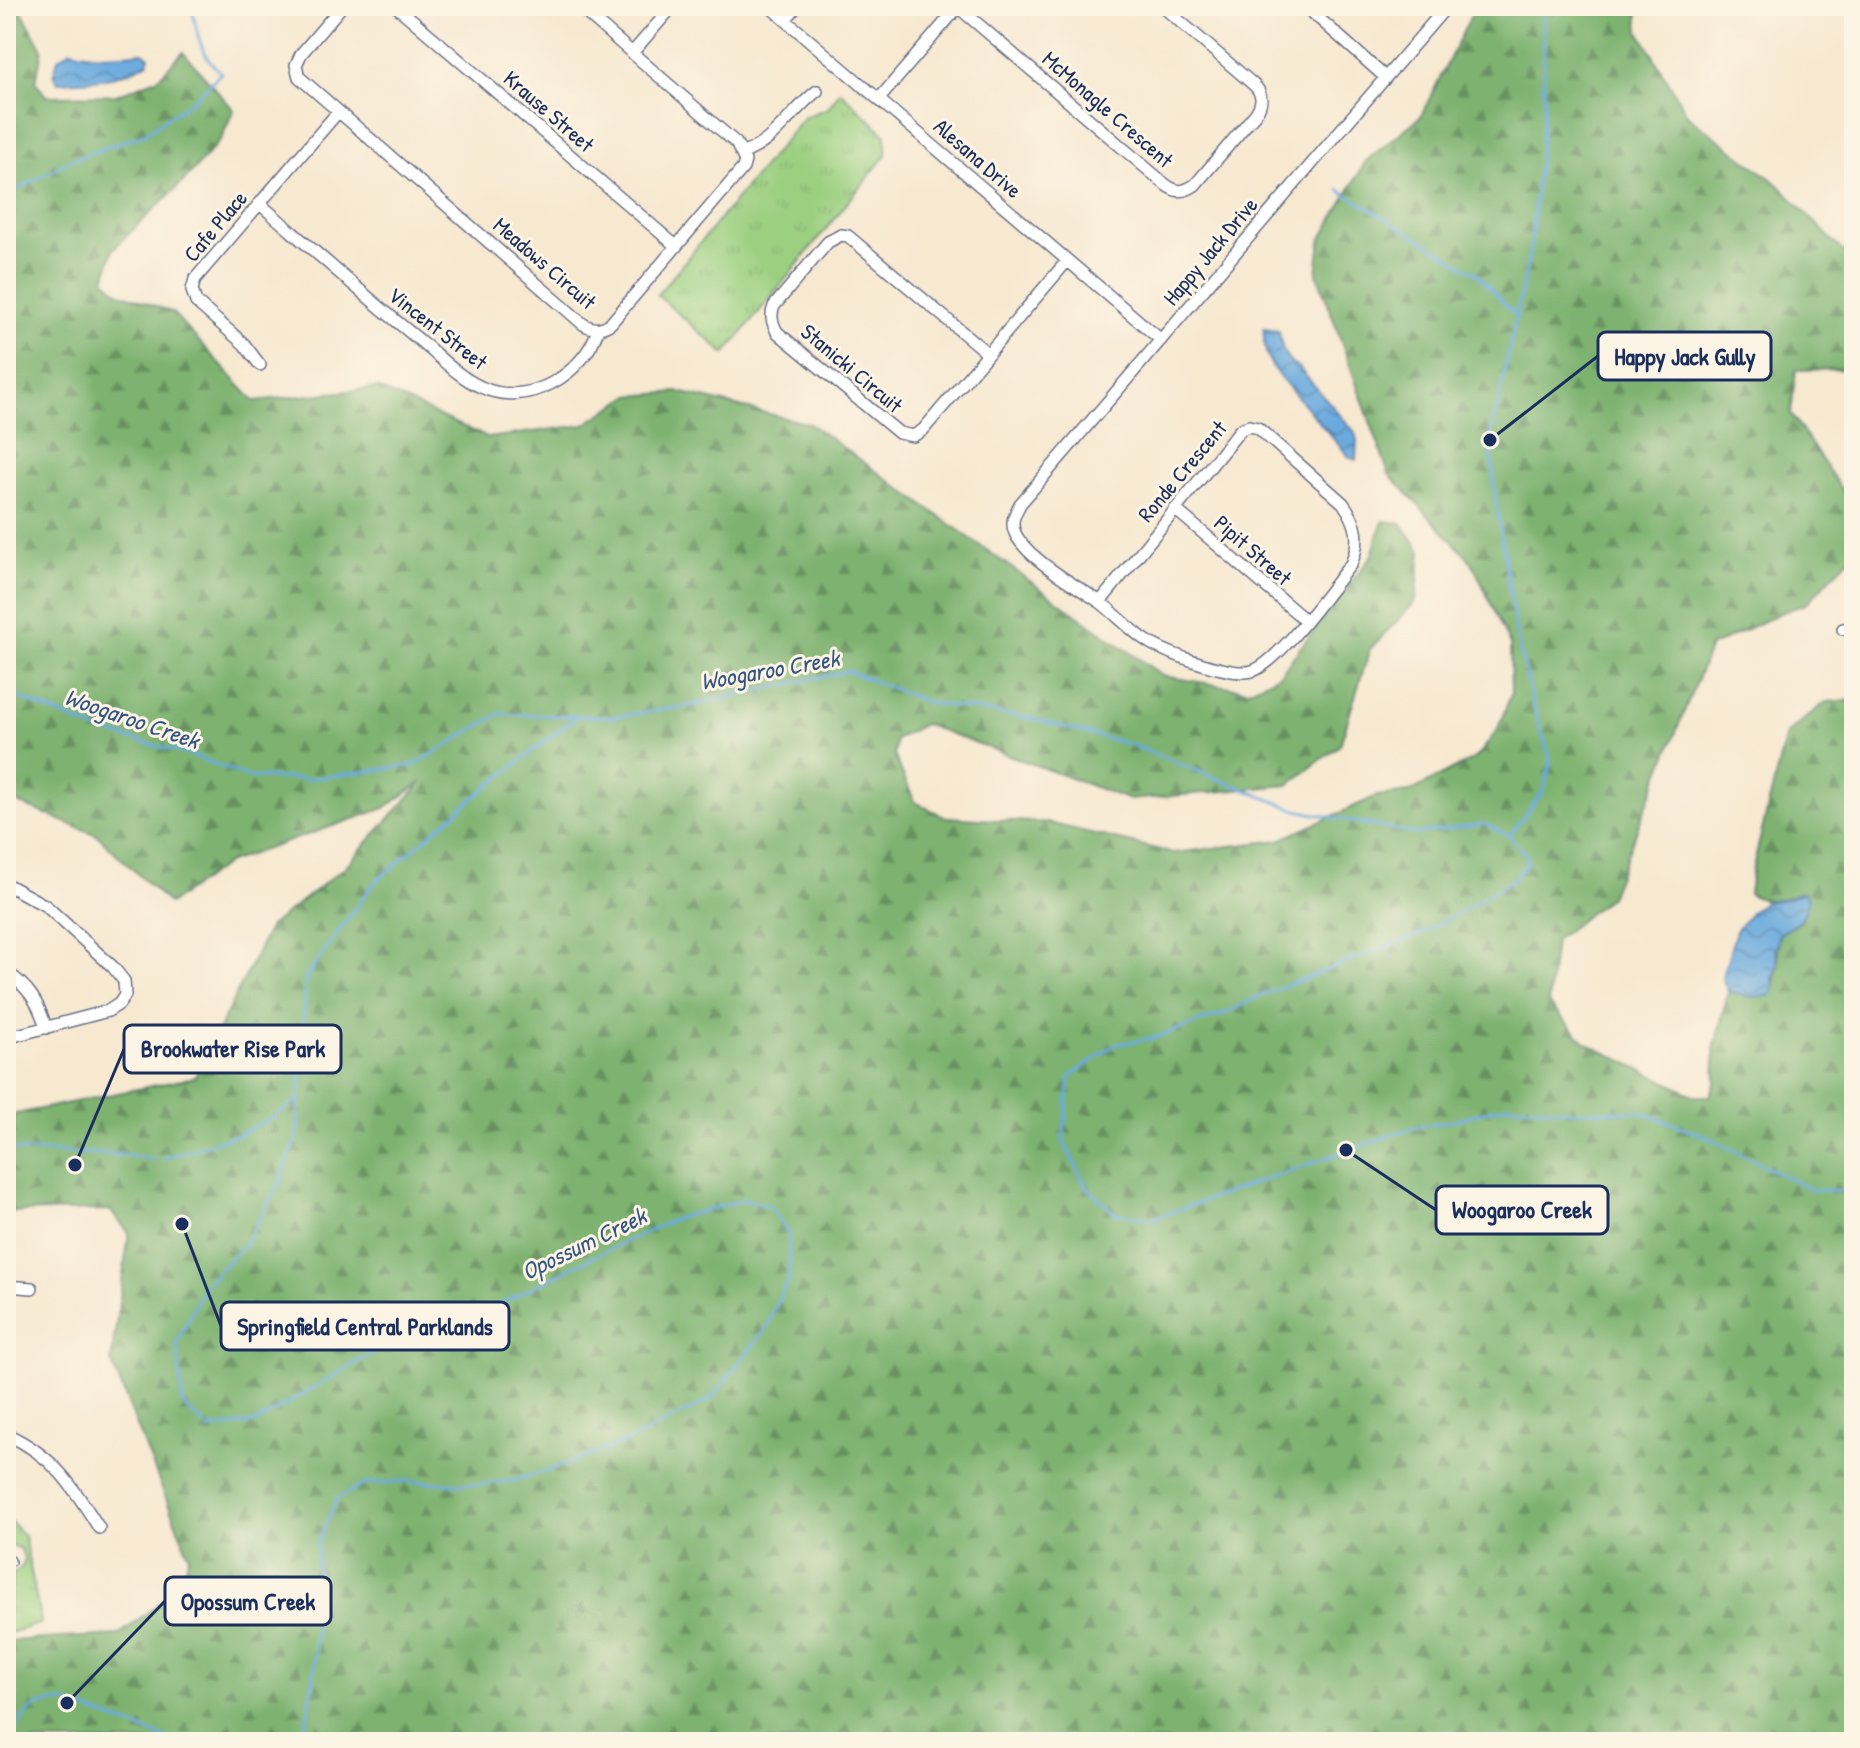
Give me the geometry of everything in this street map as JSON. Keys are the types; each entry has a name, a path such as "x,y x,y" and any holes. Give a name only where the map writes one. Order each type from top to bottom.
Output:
{"street":[{"name":"Meadows Circuit","path":"342,6 301,54 296,65 299,77 590,328 598,329 611,323 743,168 743,153"},
{"name":"Krause Street","path":"396,6 676,246"},
{"path":"578,6 736,143 743,153 765,144 801,103 817,91"},
{"path":"632,53 673,6"},
{"name":"Alesana Drive","path":"769,6 1161,340"},
{"path":"785,20 797,6"},
{"path":"879,99 959,6"},
{"name":"McMonagle Crescent","path":"959,6 1177,192 1195,185 1256,113 1261,96 1254,85 1162,6"},
{"path":"1305,6 1385,77"},
{"name":"Happy Jack Drive","path":"1013,527 1013,518 1020,504 1447,6"},
{"name":"Cafe Place","path":"260,365 244,344 196,302 192,290 195,279 338,112"},
{"name":"Vincent Street","path":"260,204 395,321 481,388 503,393 529,393 554,383 572,368 594,342 598,329"},
{"name":"Stanicki Circuit","path":"987,353 848,236 841,235 828,242 772,312 771,319 777,332 905,437 913,436 923,430 1067,261"},
{"name":"Ronde Crescent","path":"1013,527 1023,545 1149,643 1218,669 1242,672 1253,671 1274,658 1351,564 1357,550 1358,531 1343,503 1258,428 1249,426 1241,429 1100,602"},
{"name":"Pipit Street","path":"1175,509 1305,620"},
{"path":"6,884 46,906 113,967 124,981 125,995 119,1004 108,1011 6,1038"},
{"path":"6,972 33,996 41,1009 46,1028"},
{"path":"6,1286 32,1288"},
{"path":"6,1434 48,1459 72,1484 99,1528"}],"green space":[{"path":"6,6 19,6 42,49 36,82 46,96 116,95 157,79 183,52 234,110 221,139 188,177 113,249 105,280 118,292 172,312 254,401 377,388 488,438 584,425 629,396 679,392 810,424 1163,676 1248,690 1279,675 1371,557 1383,521 1401,523 1421,551 1416,601 1370,649 1340,745 1288,785 1130,800 924,724 896,739 894,755 915,802 945,817 1049,823 1173,853 1280,840 1377,796 1410,792 1477,757 1497,731 1511,694 1510,645 1472,562 1389,474 1317,274 1321,240 1366,161 1421,116 1476,6 1637,6 1639,31 1688,116 1779,185 1854,263 1854,381 1843,369 1796,370 1791,414 1854,508 1854,553 1806,604 1780,613 1710,647 1610,897 1555,940 1548,1003 1586,1043 1695,1096 1710,1096 1716,1081 1714,1050 1728,992 1751,997 1774,989 1779,934 1802,921 1798,893 1774,900 1749,894 1786,734 1826,702 1854,700 1854,1742 6,1742 6,1641 119,1635 181,1586 189,1556 111,1361 129,1233 110,1210 6,1212 6,1116 195,1077 270,926 346,866 423,781 385,808 229,862 169,904 97,835 6,798"},
{"path":"840,91 886,135 886,155 725,354 657,295 804,117 828,108"},
{"path":"6,1517 24,1536 41,1623 6,1634 13,1574 23,1566 24,1558 20,1548 6,1545"}],"water":[{"path":"71,50 107,55 143,52 149,57 148,62 116,76 58,82 53,75 58,59"},
{"path":"1264,329 1279,331 1287,357 1354,431 1357,439 1356,460 1350,458 1275,371 1266,351"},
{"path":"1803,892 1808,898 1803,916 1779,934 1776,950 1778,965 1773,977 1774,989 1769,996 1751,997 1728,992 1722,978 1736,931 1751,912 1764,902 1786,899"}],"waterway":[{"path":"1509,836 1543,791 1551,762 1516,632 1490,440 1530,251 1544,108 1543,6"},
{"path":"6,196 71,160 144,134 193,100 221,73 205,53 193,13"},
{"path":"1339,190 1476,273 1516,316"},
{"name":"Woogaroo Creek","path":"6,692 94,729 194,756 248,777 309,779 414,765 499,714 613,717 684,707 848,671 930,703 1029,718 1132,745 1296,810 1416,834 1485,824 1509,836 1526,854 1527,864 1513,880 1428,931 1262,995 1226,1013 1154,1038 1114,1045 1070,1077 1063,1141 1086,1186 1114,1213 1152,1219 1415,1127 1508,1105 1573,1111 1641,1112 1708,1137 1812,1190 1854,1191"},
{"name":"Opossum Creek","path":"293,1742 306,1723 314,1678 318,1542 337,1499 364,1484 407,1481 479,1485 516,1480 631,1440 710,1400 765,1330 789,1278 789,1235 770,1206 744,1200 677,1218 582,1262 466,1322 370,1354 255,1423 209,1429 183,1405 177,1343 204,1286 245,1244 279,1184 297,1138 306,977 373,884 471,800 577,716"},
{"path":"162,1159 252,1128 285,1110 299,1098"},
{"path":"6,1150 154,1159"},
{"name":"Opossum Creek","path":"10,1742 25,1715 38,1706 56,1702 67,1703 178,1742"}],"place":[{"name":"Happy Jack Gully","path":"1490,440"},
{"name":"Woogaroo Creek","path":"1346,1150"},
{"name":"Brookwater Rise Park","path":"75,1165"},
{"name":"Springfield Central Parklands","path":"182,1224"},
{"name":"Opossum Creek","path":"67,1703"}]}
